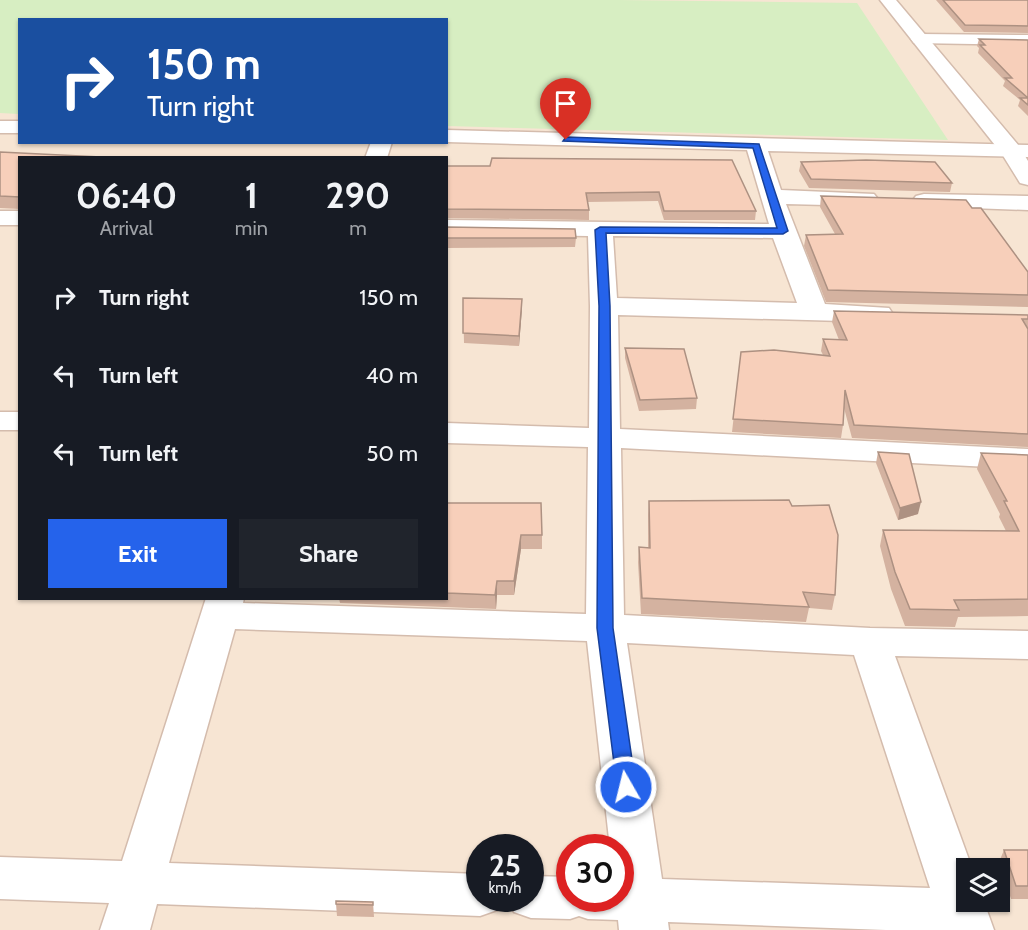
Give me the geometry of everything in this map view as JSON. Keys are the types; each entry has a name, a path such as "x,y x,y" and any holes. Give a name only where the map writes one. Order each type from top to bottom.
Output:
{"street":[{"path":"888,0 1019,151 1028,178"},
{"path":"920,39 1028,40"},
{"path":"0,127 18,128"},
{"path":"448,136 756,146 1019,151"},
{"path":"756,146 783,231 814,312"},
{"path":"772,197 1028,203"},
{"path":"0,218 18,218"},
{"path":"448,227 783,231"},
{"path":"600,230 604,306 605,628 642,915 966,921 870,642"},
{"path":"604,306 909,314"},
{"path":"0,421 18,421"},
{"path":"448,433 604,438 1028,459"},
{"path":"125,930 222,607 870,642 1028,645"},
{"path":"0,878 466,895"}],"shaded area":[{"path":"0,0 1028,0 1028,930 0,930"}],"green space":[{"path":"0,0 619,0 857,3 948,140 448,126 448,18 18,18 18,114 0,113"}],"building":[{"path":"943,0 1028,0 1028,26 965,25"},
{"path":"979,39 1028,40 1028,98 1005,78 1012,78 980,45 985,45"},
{"path":"1020,98 1028,98 1028,105"},
{"path":"0,152 81,156 18,156 18,197 0,196"},
{"path":"492,158 732,160 756,211 664,211 659,192 586,193 589,210 448,209 448,166 490,166"},
{"path":"866,160 935,162 952,183 811,179 801,162"},
{"path":"821,196 966,200 972,208 981,208 1028,272 1028,295 828,290 806,235 843,234"},
{"path":"448,227 575,229 576,238 448,238"},
{"path":"463,298 522,299 519,336 463,333"},
{"path":"834,311 1028,315 1028,319 1022,319 1028,329 1028,434 854,425 845,390 843,425 733,419 741,352 774,350 830,356 823,339 847,340"},
{"path":"625,348 684,349 697,398 640,400"},
{"path":"878,452 909,454 921,502 900,508"},
{"path":"981,453 1028,455 1028,599 954,600 959,610 910,609 895,572 883,530 1019,531 1004,501 1007,501"},
{"path":"789,500 792,506 829,505 838,535 835,595 803,592 809,607 642,598 639,547 650,548 649,501"},
{"path":"448,503 541,503 542,535 521,535 514,581 497,581 495,595 448,593"},
{"path":"1004,850 1028,850 1028,886 1016,886 1010,868 1010,858 1007,858"},
{"path":"336,901 373,902 373,905 336,904"}],"route":[{"path":"566,140 756,146 783,231 600,230 604,306 605,628 626,787"}]}
